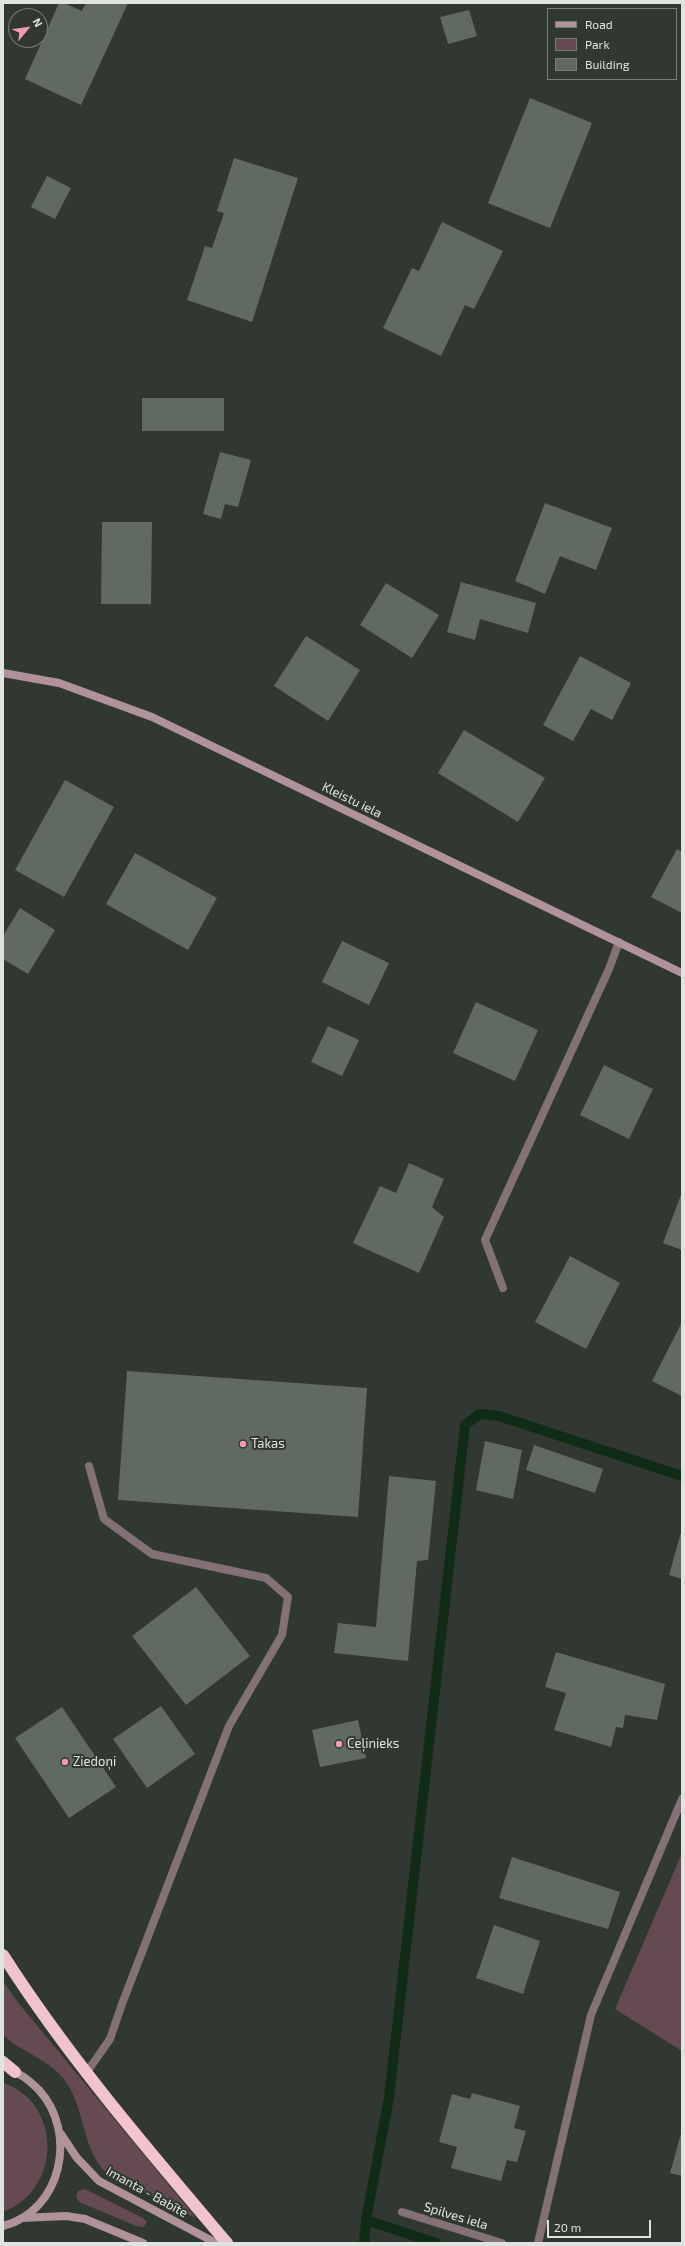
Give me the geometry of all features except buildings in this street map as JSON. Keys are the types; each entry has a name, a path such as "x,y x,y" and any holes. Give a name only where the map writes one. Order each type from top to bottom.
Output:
{"highway":[{"path":"3,1955 28,1994 87,2072 166,2172 227,2243"},
{"path":"3,2062 15,2072"}],"street":[{"name":"Kleistu iela","path":"3,673 58,683 152,717 682,973"},
{"path":"504,1288 485,1240 609,969 619,942"},
{"path":"87,2072 110,2039 122,2004 229,1726 282,1635 288,1597 266,1578 152,1554 104,1519 89,1466"},
{"path":"538,2243 591,2015 682,1799"},
{"path":"3,2068 15,2072 32,2083 45,2097 55,2114 60,2133 62,2153 58,2172 50,2190 37,2206 22,2218 3,2226"},
{"name":"Imanta - Babīte","path":"60,2133 77,2158 99,2181 216,2243"},
{"name":"Spilves iela","path":"402,2212 502,2243"},
{"path":"22,2218 66,2216 85,2219 143,2243"}],"green space":[{"path":"682,1853 682,2051 615,2009"},
{"path":"3,1981 16,2000 196,2218 106,2173 92,2151 76,2101 63,2078 49,2065 17,2046 3,2035"},
{"path":"3,2082 21,2092 31,2101 40,2115 46,2131 47,2147 46,2164 40,2179 31,2193 19,2204 3,2212"},
{"path":"85,2189 143,2218 147,2222 144,2227 136,2226 79,2202 76,2197 78,2191"}],"waterway":[{"path":"364,2243 366,2220 389,2098 465,1425 479,1414 499,1416 682,1476"},
{"path":"366,2220 436,2243"}],"place":[{"name":"Takas","path":"243,1444"},
{"name":"Ceļinieks","path":"339,1744"},
{"name":"Ziedoņi","path":"65,1762"}]}
